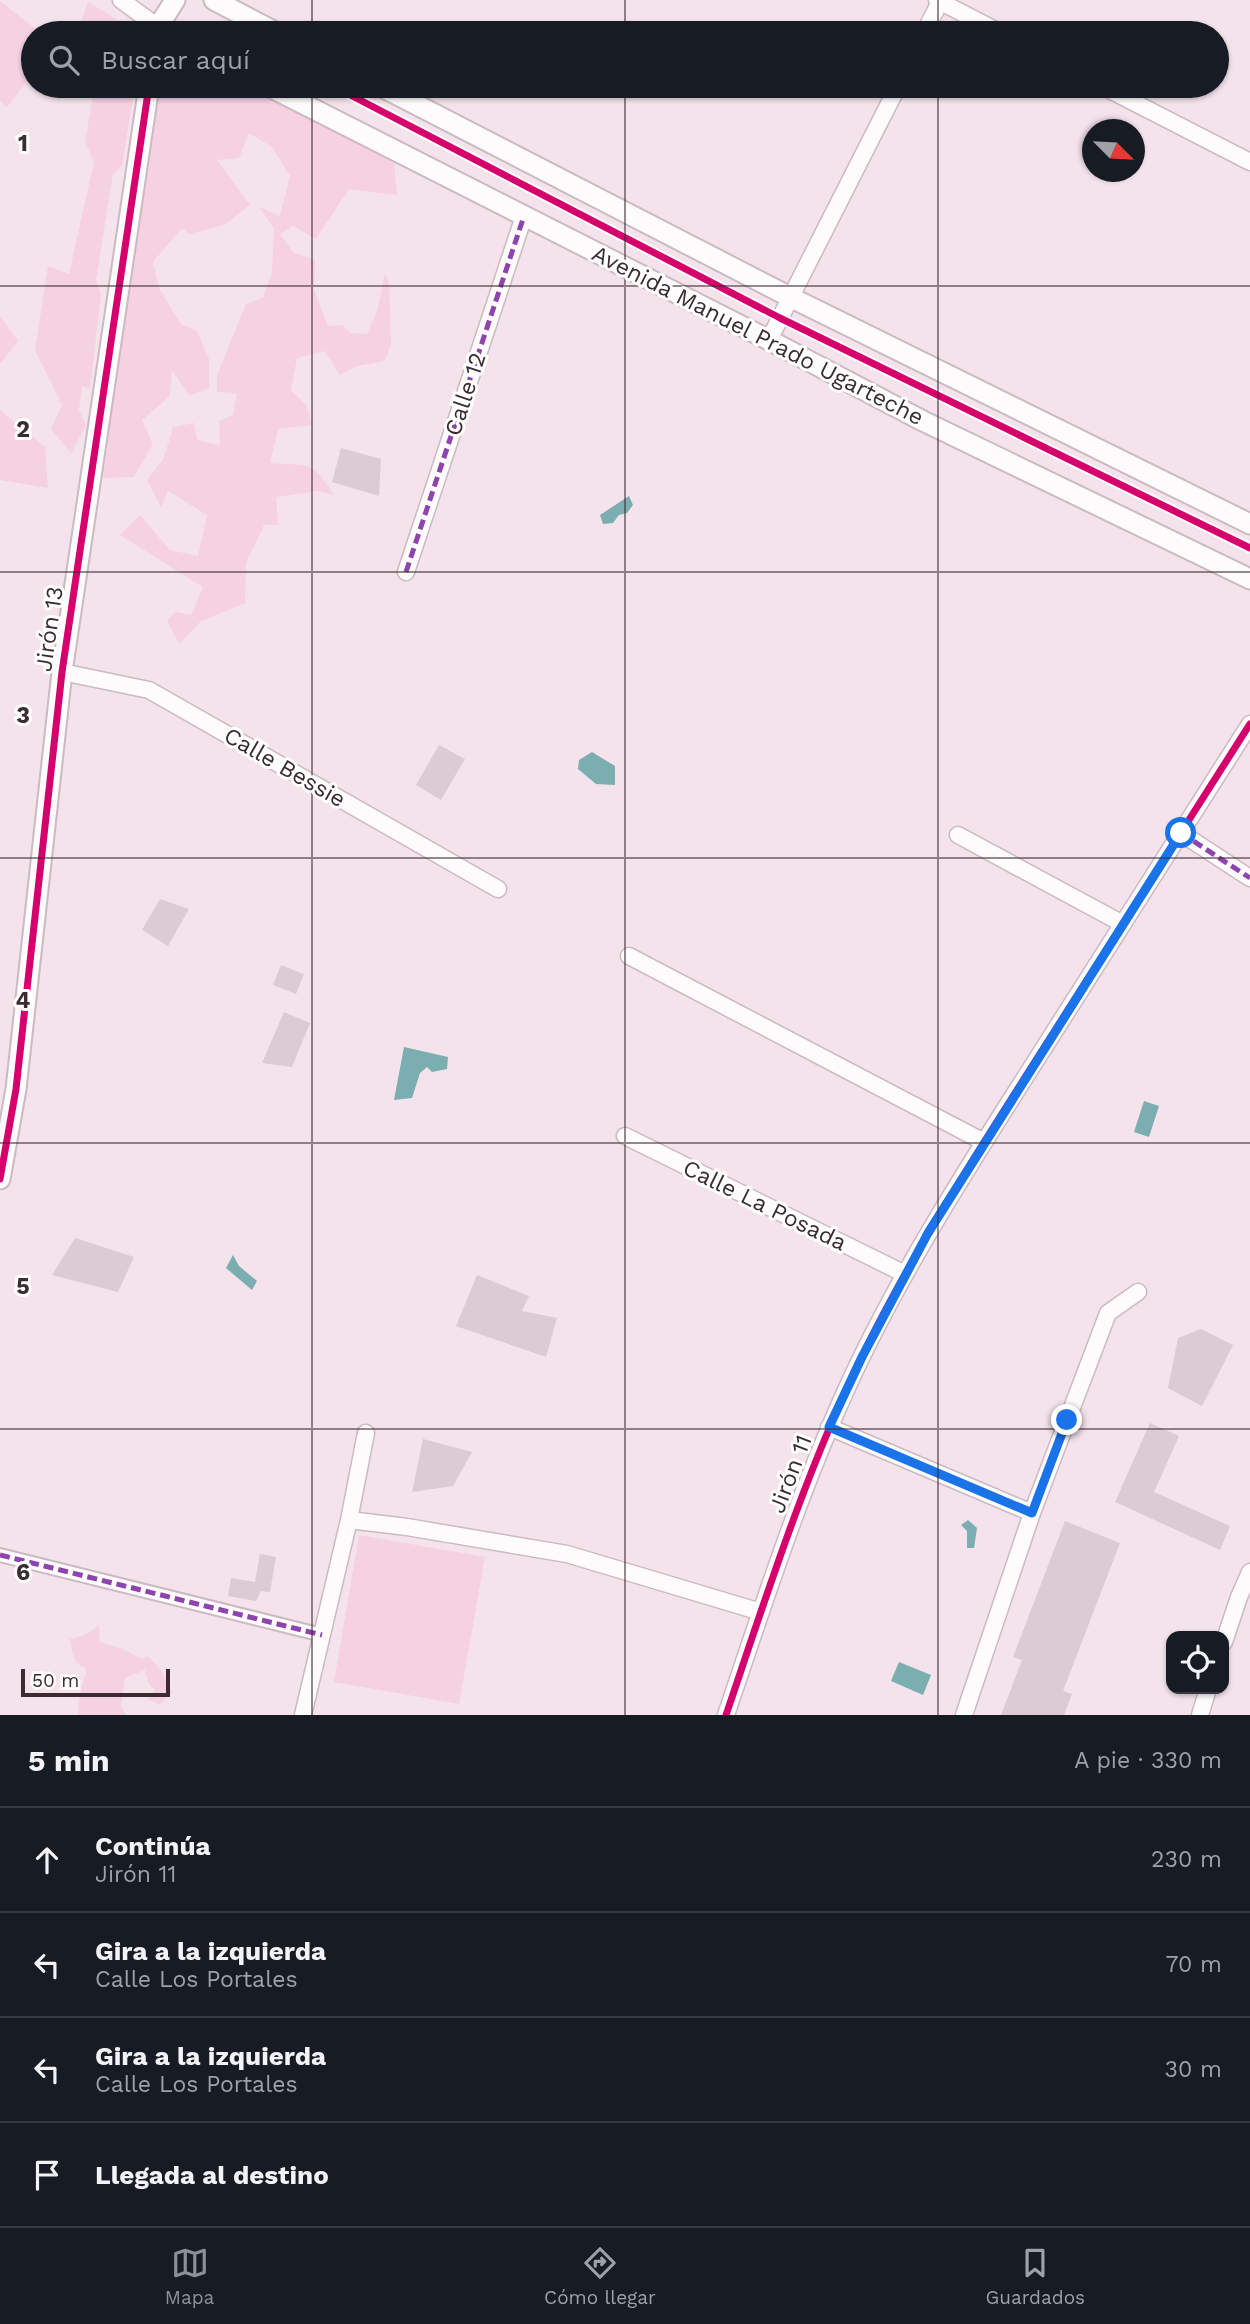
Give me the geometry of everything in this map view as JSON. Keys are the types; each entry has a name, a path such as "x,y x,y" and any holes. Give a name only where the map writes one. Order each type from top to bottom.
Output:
{"street":[{"path":"121,0 148,21"},
{"path":"166,21 175,0"},
{"path":"214,0 254,21"},
{"path":"930,21 940,1 978,21"},
{"name":"Jirón 13","path":"0,1179 8,1087 62,672 147,98"},
{"name":"Avenida Manuel Prado Ugarteche","path":"292,98 923,421 1250,579"},
{"path":"403,98 790,297 1250,524"},
{"path":"769,340 892,98"},
{"path":"1125,98 1250,162"},
{"name":"Calle 12","path":"406,572 524,216"},
{"name":"Calle Bessie","path":"62,672 149,690 498,889"},
{"name":"Jirón 11","path":"726,1715 785,1541 829,1427 905,1274 984,1142 1250,724"},
{"path":"1181,833 1250,878"},
{"path":"958,835 1123,924"},
{"path":"629,956 984,1142"},
{"name":"Calle La Posada","path":"625,1136 905,1274"},
{"path":"964,1715 1032,1513 1108,1313 1138,1292"},
{"path":"829,1427 1032,1513"},
{"path":"303,1715 349,1520 366,1433"},
{"path":"349,1520 567,1554 761,1612"},
{"path":"0,1555 321,1635"},
{"path":"1228,1631 1250,1572"},
{"path":"1200,1715 1206,1694"}],"shaded area":[{"path":"0,1 26,21 21,21 21,89 7,107 0,101"},
{"path":"88,2 119,21 81,21"},
{"path":"93,98 133,98 122,166 113,174 96,280 101,294 90,389 82,386 79,410 86,426 71,453 51,429 62,405 35,350 48,266 69,274 94,162 85,141"},
{"path":"157,98 273,98 394,163 397,195 349,189 316,239 293,226 280,234 293,252 315,260 314,289 328,326 342,325 351,333 367,334 377,312 385,273 389,284 391,344 385,361 357,366 339,375 325,351 297,358 291,390 307,406 312,425 278,429 270,463 308,466 319,475 334,495 318,491 276,497 278,525 264,525 246,563 245,603 201,621 179,644 167,621 175,612 191,615 203,587 120,535 140,515 170,550 198,556 207,515 168,491 161,507 147,480 164,458 173,427 194,423 197,440 220,445 219,421 233,415 237,393 217,392 217,375 246,304 263,298 272,272 274,228 259,207 280,216 290,176 272,147 249,133 239,158 217,160 250,205 224,225 189,234 182,228 153,262 159,288 181,324 197,331 209,359 209,388 190,396 172,370 170,396 142,420 153,444 134,477 103,478 139,200"},
{"path":"0,316 18,341 0,364"},
{"path":"0,410 45,447 48,488 0,480"},
{"path":"359,1535 485,1557 459,1704 334,1682"},
{"path":"99,1626 100,1642 123,1649 142,1659 148,1656 161,1670 172,1692 159,1705 148,1699 155,1690 148,1683 145,1670 125,1678 121,1706 126,1715 78,1715 79,1696 87,1669 76,1661 70,1639 83,1636"}],"water":[{"path":"629,496 633,505 627,513 619,515 613,523 603,524 600,515"},
{"path":"592,752 615,766 615,785 596,784 578,769 579,760"},
{"path":"404,1047 448,1057 447,1069 432,1072 427,1067 420,1073 412,1098 394,1100"},
{"path":"1144,1101 1159,1106 1149,1137 1134,1132"},
{"path":"233,1255 239,1266 257,1281 252,1290 226,1268"},
{"path":"968,1520 977,1528 974,1548 967,1548 967,1531 961,1525"},
{"path":"899,1662 931,1675 923,1695 891,1681"}],"building":[{"path":"341,448 381,459 379,496 332,482"},
{"path":"439,745 465,759 441,800 416,785"},
{"path":"160,899 189,909 168,946 142,930"},
{"path":"281,965 304,974 296,994 273,985"},
{"path":"284,1012 310,1023 292,1067 262,1063"},
{"path":"75,1238 134,1257 118,1292 52,1275"},
{"path":"477,1275 529,1296 522,1311 557,1318 546,1357 456,1326"},
{"path":"1201,1329 1233,1345 1202,1406 1168,1388 1178,1338"},
{"path":"1150,1423 1179,1436 1154,1492 1230,1526 1220,1550 1115,1502"},
{"path":"423,1439 472,1452 453,1486 412,1492"},
{"path":"1065,1521 1120,1543 1063,1691 1072,1694 1064,1715 1001,1715 1022,1660 1013,1657"},
{"path":"260,1554 276,1557 270,1592 261,1591 256,1601 228,1596 231,1578 255,1582"}],"marked path":[{"path":"406,572 524,216"},
{"path":"1181,833 1250,878"},
{"path":"0,1555 322,1635"}],"cycle path":[{"path":"0,1179 16,1089 62,672 147,98"},
{"path":"356,98 780,318 1250,548"},
{"path":"726,1715 805,1488 842,1399 882,1317 970,1165 1250,724"}],"route":[{"path":"1067,1420 1032,1513 829,1427 862,1357 928,1233 1181,833"}]}
